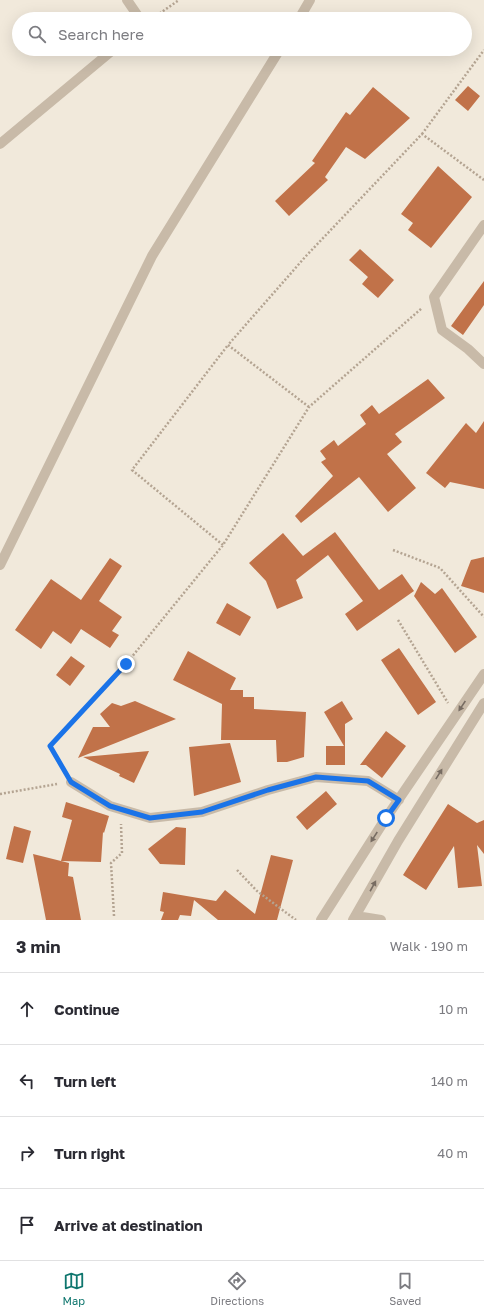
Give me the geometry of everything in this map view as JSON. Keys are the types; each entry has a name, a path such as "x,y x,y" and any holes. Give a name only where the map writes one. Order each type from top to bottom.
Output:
{"street":[{"path":"127,0 135,12"},
{"path":"303,12 310,0"},
{"path":"0,144 106,56"},
{"path":"0,565 152,256 276,56"},
{"path":"484,225 434,297 442,330 468,349 484,364"},
{"path":"321,920 399,800 484,674"},
{"path":"381,920 355,918 398,841 484,703"},
{"path":"71,782 110,806 150,818 202,812 268,790 316,777 368,781 399,800"}],"path":[{"path":"161,12 179,0"},
{"path":"223,545 132,470 228,345 306,256 422,134 484,50"},
{"path":"422,134 484,180"},
{"path":"0,794 71,782 50,746 126,664 223,545 309,407 434,297"},
{"path":"228,345 309,407"},
{"path":"393,550 440,568 484,617"},
{"path":"398,620 456,716"},
{"path":"114,916 111,862 122,853 120,809"},
{"path":"237,870 257,891 296,920"}],"building":[{"path":"468,86 480,96 468,111 455,100"},
{"path":"373,87 410,118 365,159 346,147 325,177 328,180 289,216 275,201 315,163 312,161 346,112 350,115"},
{"path":"438,166 472,197 431,248 408,230 413,223 401,214"},
{"path":"360,249 394,280 378,298 362,284 368,277 349,260"},
{"path":"484,281 484,305 463,335 451,326"},
{"path":"428,379 445,398 395,434 402,442 387,454 416,488 388,512 359,477 301,523 295,516 333,476 321,462 326,459 320,451 334,440 338,446 366,424 360,415 372,405 379,414"},
{"path":"484,421 484,489 450,482 445,488 426,473 466,423 476,433"},
{"path":"335,532 379,590 402,574 414,591 357,631 345,614 363,601 328,555 296,580 303,598 277,609 266,581 249,563 283,533 303,556"},
{"path":"484,557 484,593 461,586 471,560"},
{"path":"110,558 122,566 99,601 122,617 112,631 119,635 110,648 81,629 71,644 53,631 41,649 15,630 51,579 81,600"},
{"path":"421,582 435,594 442,588 477,637 455,653 414,596"},
{"path":"227,603 251,617 240,636 216,623"},
{"path":"399,648 436,702 418,715 381,660"},
{"path":"188,651 236,678 230,690 243,690 243,697 254,697 254,709 306,712 304,757 287,762 277,762 276,740 221,740 222,704 173,680"},
{"path":"71,656 85,666 70,686 56,675"},
{"path":"135,701 176,719 78,758 93,727 110,727 100,714 112,703 121,706"},
{"path":"342,701 353,719 345,724 345,765 326,765 326,746 344,746 324,712"},
{"path":"386,731 406,746 382,778 366,765 360,765"},
{"path":"230,743 241,782 194,796 189,747"},
{"path":"149,751 134,783 119,776 120,774 83,757"},
{"path":"326,791 337,804 307,830 296,817"},
{"path":"66,802 109,816 104,833 103,832 101,862 61,861 72,820 62,817"},
{"path":"448,804 477,823 484,820 484,854 477,845 482,886 458,888 454,846 426,890 403,875"},
{"path":"14,826 31,831 23,863 6,859"},
{"path":"176,827 186,828 185,865 160,864 148,849"},
{"path":"33,854 69,863 68,876 73,877 81,920 46,920"},
{"path":"271,855 293,860 277,920 218,920 194,900 191,916 180,915 178,920 161,920 164,912 160,911 163,892 216,901 225,890 255,914"}],"route":[{"path":"126,664 50,746 71,782 110,806 150,818 202,812 268,790 316,777 368,781 399,800 386,818"}]}
